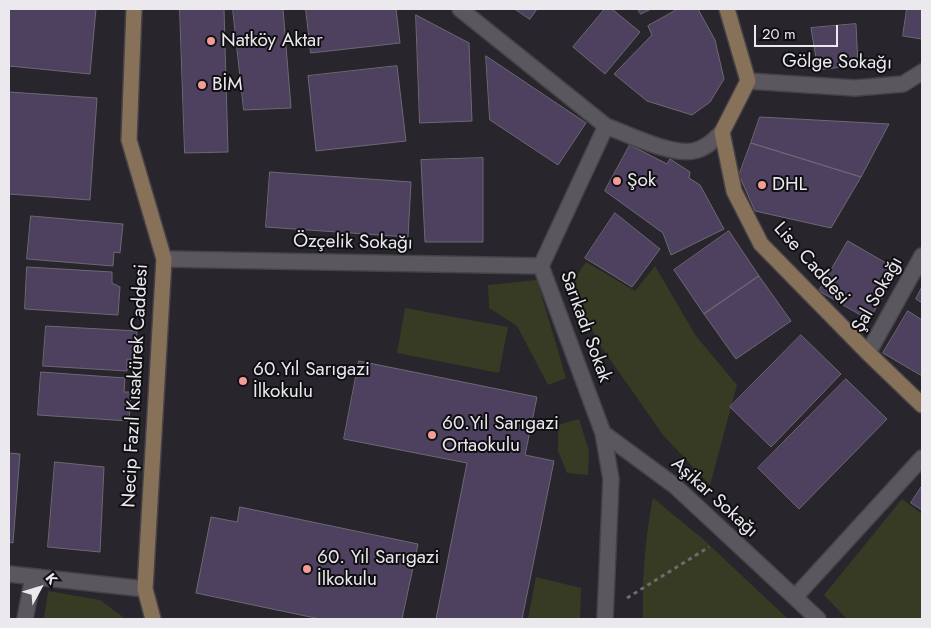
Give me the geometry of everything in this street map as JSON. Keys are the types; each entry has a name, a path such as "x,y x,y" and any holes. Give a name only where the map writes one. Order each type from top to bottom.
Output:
{"main road":[{"name":"Necip Fazıl Kısakürek Caddesi","path":"134,9 129,140 164,259 145,589 153,619"},
{"path":"722,132 748,81 727,9"},
{"name":"Lise Caddesi","path":"722,132 734,191 761,244 922,405"}],"street":[{"path":"460,9 606,126 668,148 692,151 709,145 722,132"},
{"name":"Gölge Sokağı","path":"748,81 855,88 903,84 922,72"},
{"name":"Sarıkadı Sokak","path":"605,615 611,478 603,433 541,266 606,126"},
{"name":"Şal Sokağı","path":"868,353 922,256"},
{"name":"Özçelik Sokağı","path":"164,259 541,266"},
{"name":"Aşikar Sokağı","path":"603,433 675,486 726,536 818,619"},
{"path":"795,597 922,458"},
{"path":"9,574 145,589"},
{"path":"25,619 33,577"}],"path":[{"path":"605,615 726,536"}],"green space":[{"path":"586,262 635,291 655,266 696,336 737,385 710,485 663,435 600,345 569,287"},
{"path":"537,280 566,378 548,385 517,326 489,308 488,285"},
{"path":"405,308 508,327 499,373 397,353"},
{"path":"579,419 589,451 588,475 567,473 558,451 558,425"},
{"path":"653,498 703,539 788,619 643,619 645,558"},
{"path":"902,499 922,514 922,619 847,619 824,595"},
{"path":"536,577 581,588 580,619 528,619"},
{"path":"48,591 100,600 126,619 44,619"}],"building":[{"path":"9,9 96,9 90,74 9,66"},
{"path":"180,9 224,9 228,152 185,153"},
{"path":"233,9 283,9 291,108 244,110"},
{"path":"306,9 396,9 400,43 311,53"},
{"path":"515,9 537,9 530,19"},
{"path":"605,9 612,9 640,32 605,74 573,47"},
{"path":"638,9 651,9 641,14"},
{"path":"678,9 698,9 715,40 724,79 710,102 692,115 647,101 614,74 652,35 648,26"},
{"path":"907,9 922,9 922,39 903,36"},
{"path":"416,15 469,43 472,121 420,123"},
{"path":"856,24 858,65 818,70 811,28"},
{"path":"486,56 586,123 558,165 490,120"},
{"path":"397,66 406,141 316,151 308,76"},
{"path":"9,92 97,98 90,200 9,194"},
{"path":"760,117 889,124 861,177 751,143"},
{"path":"751,143 861,177 831,228 755,211 739,175"},
{"path":"630,145 667,164 670,159 690,172 689,178 700,185 724,229 671,255 663,233 605,191"},
{"path":"483,158 483,242 425,242 421,160"},
{"path":"270,172 411,182 408,237 266,227"},
{"path":"615,213 660,249 632,287 585,258"},
{"path":"31,216 123,224 120,253 114,252 113,266 27,259"},
{"path":"729,231 759,276 704,314 674,270"},
{"path":"848,241 898,270 869,320 819,291"},
{"path":"27,267 112,272 112,283 120,287 118,315 25,309"},
{"path":"759,276 791,321 736,359 704,314"},
{"path":"922,287 922,303 916,299"},
{"path":"908,311 922,320 922,376 883,353"},
{"path":"46,326 137,331 135,360 127,359 127,371 43,366"},
{"path":"801,335 841,374 771,447 730,407"},
{"path":"359,361 537,397 525,455 554,461 522,619 436,619 467,463 344,439"},
{"path":"41,372 125,378 124,392 131,392 129,421 38,415"},
{"path":"846,379 887,419 799,509 758,468"},
{"path":"9,453 20,454 13,543 9,542"},
{"path":"55,462 104,467 100,552 48,547"},
{"path":"922,486 922,510 911,503"},
{"name":"60. Yıl Sarıgazi İlkokulu","path":"240,507 418,544 402,619 320,619 196,593 211,517 237,522"}],"place":[{"name":"Natköy Aktar","path":"211,41"},
{"name":"BİM","path":"202,85"},
{"name":"Şok","path":"617,181"},
{"name":"DHL","path":"762,185"},
{"name":"60.Yıl Sarıgazi İlkokulu","path":"243,381"},
{"name":"60.Yıl Sarıgazi Ortaokulu","path":"432,435"},
{"name":"60. Yıl Sarıgazi İlkokulu","path":"307,569"}]}
